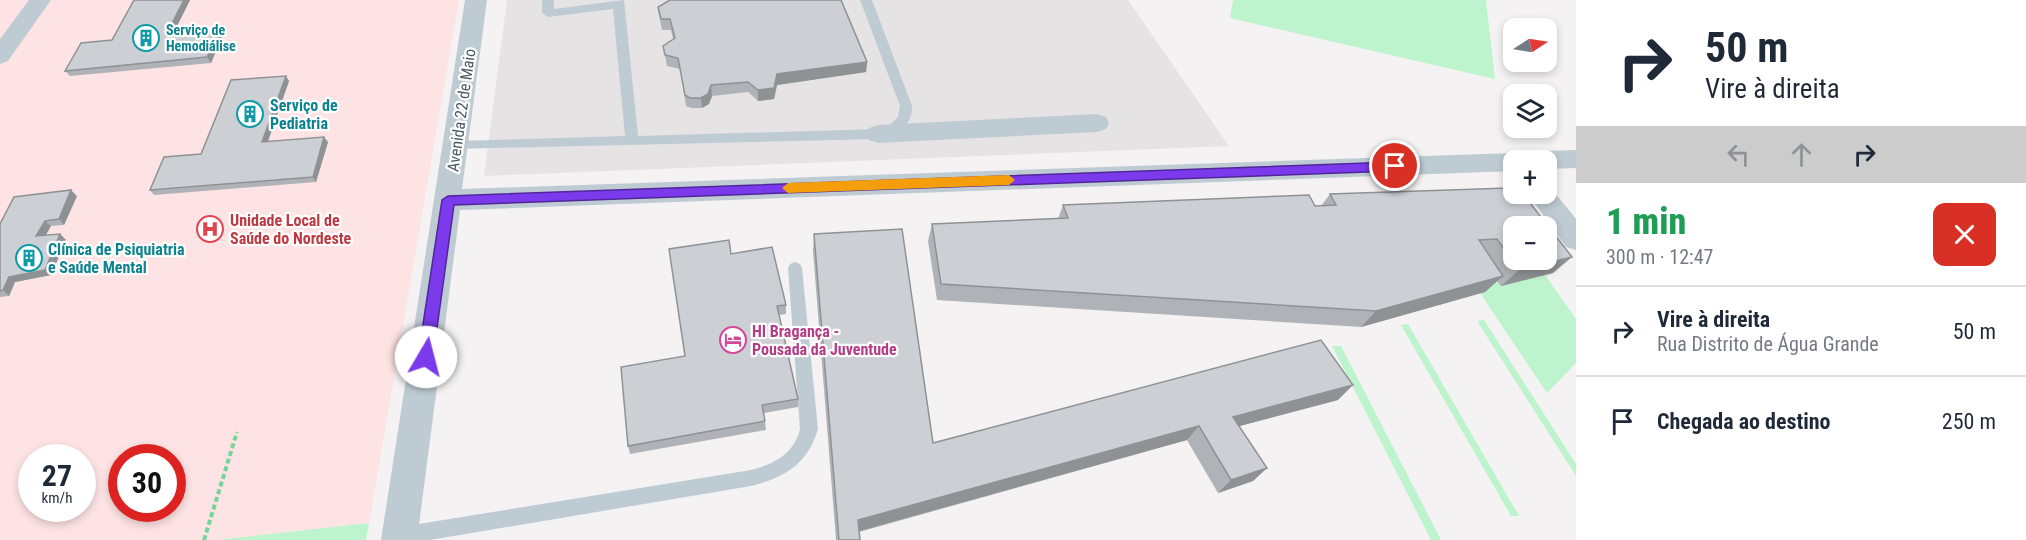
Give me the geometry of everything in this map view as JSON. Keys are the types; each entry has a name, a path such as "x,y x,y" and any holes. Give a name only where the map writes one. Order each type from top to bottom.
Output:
{"street":[{"path":"0,56 40,0"},
{"name":"Avenida 22 de Maio","path":"400,538 476,0"},
{"path":"878,134 1097,123"},
{"path":"1557,160 1576,159"},
{"path":"448,200 1503,162"},
{"path":"1549,204 1576,239"}],"lane":[{"path":"548,0 548,13 619,3 632,141"},
{"path":"456,146 878,134 898,126 905,119 907,110 866,0"},
{"path":"400,538 751,478 787,465 803,450 809,429 795,268"}],"path":[{"path":"204,540 237,432"}],"shaded area":[{"name":"Unidade Local de Saúde do Nordeste","path":"0,0 459,0 369,523 217,540 0,540"},
{"path":"507,0 1128,0 1229,146 484,176"}],"green space":[{"path":"1233,0 1486,0 1495,79 1230,18"},
{"path":"1480,255 1503,262 1503,270 1529,270 1545,275 1576,319 1576,363 1547,393 1480,293"},
{"path":"1484,320 1576,464 1576,476 1477,321"},
{"path":"1408,324 1519,516 1511,516 1401,325"},
{"path":"1332,346 1341,346 1441,540 1431,540"},
{"path":"369,523 366,540 217,540"}],"building":[{"name":"Serviço de Hemodiálise","path":"134,0 184,0 166,35 220,30 207,57 65,71 81,43 112,40"},
{"path":"670,0 841,0 867,62 777,74 774,88 758,90 748,82 711,85 708,94 701,98 690,98 685,95 678,58 665,55 663,46 675,38 670,19 661,19 658,7"},
{"name":"Serviço de Pediatria","path":"286,76 262,142 324,137 313,177 150,190 164,157 201,154 231,80"},
{"path":"1503,188 1503,204 1531,204 1540,216 1503,216 1503,247 1497,239 1479,240 1503,276 1376,311 941,284 932,224 1068,218 1063,205 1309,195 1315,206 1336,205 1330,194"},
{"name":"Clínica de Psiquiatria e Saúde Mental","path":"71,190 59,219 45,221 36,236 60,234 45,270 9,277 3,290 0,291 0,224 14,197"},
{"path":"902,229 933,443 1321,340 1353,385 1233,417 1267,468 1231,480 1199,426 858,520 860,540 839,540 814,234"},
{"path":"1557,238 1572,257 1557,261"},
{"name":"HI Bragança - Pousada da Juventude","path":"729,240 731,254 772,247 786,305 777,306 798,399 762,405 765,421 628,446 621,367 685,356 669,249"}],"slow traffic":[{"path":"788,188 1009,180"}],"place":[{"name":"Serviço de Hemodiálise","path":"146,38"},
{"name":"Serviço de Pediatria","path":"250,114"},
{"name":"Unidade Local de Saúde do Nordeste","path":"210,229"},
{"name":"Clínica de Psiquiatria e Saúde Mental","path":"29,258"},
{"name":"HI Bragança - Pousada da Juventude","path":"733,340"}],"route":[{"path":"426,357 448,200 1395,166"}]}
